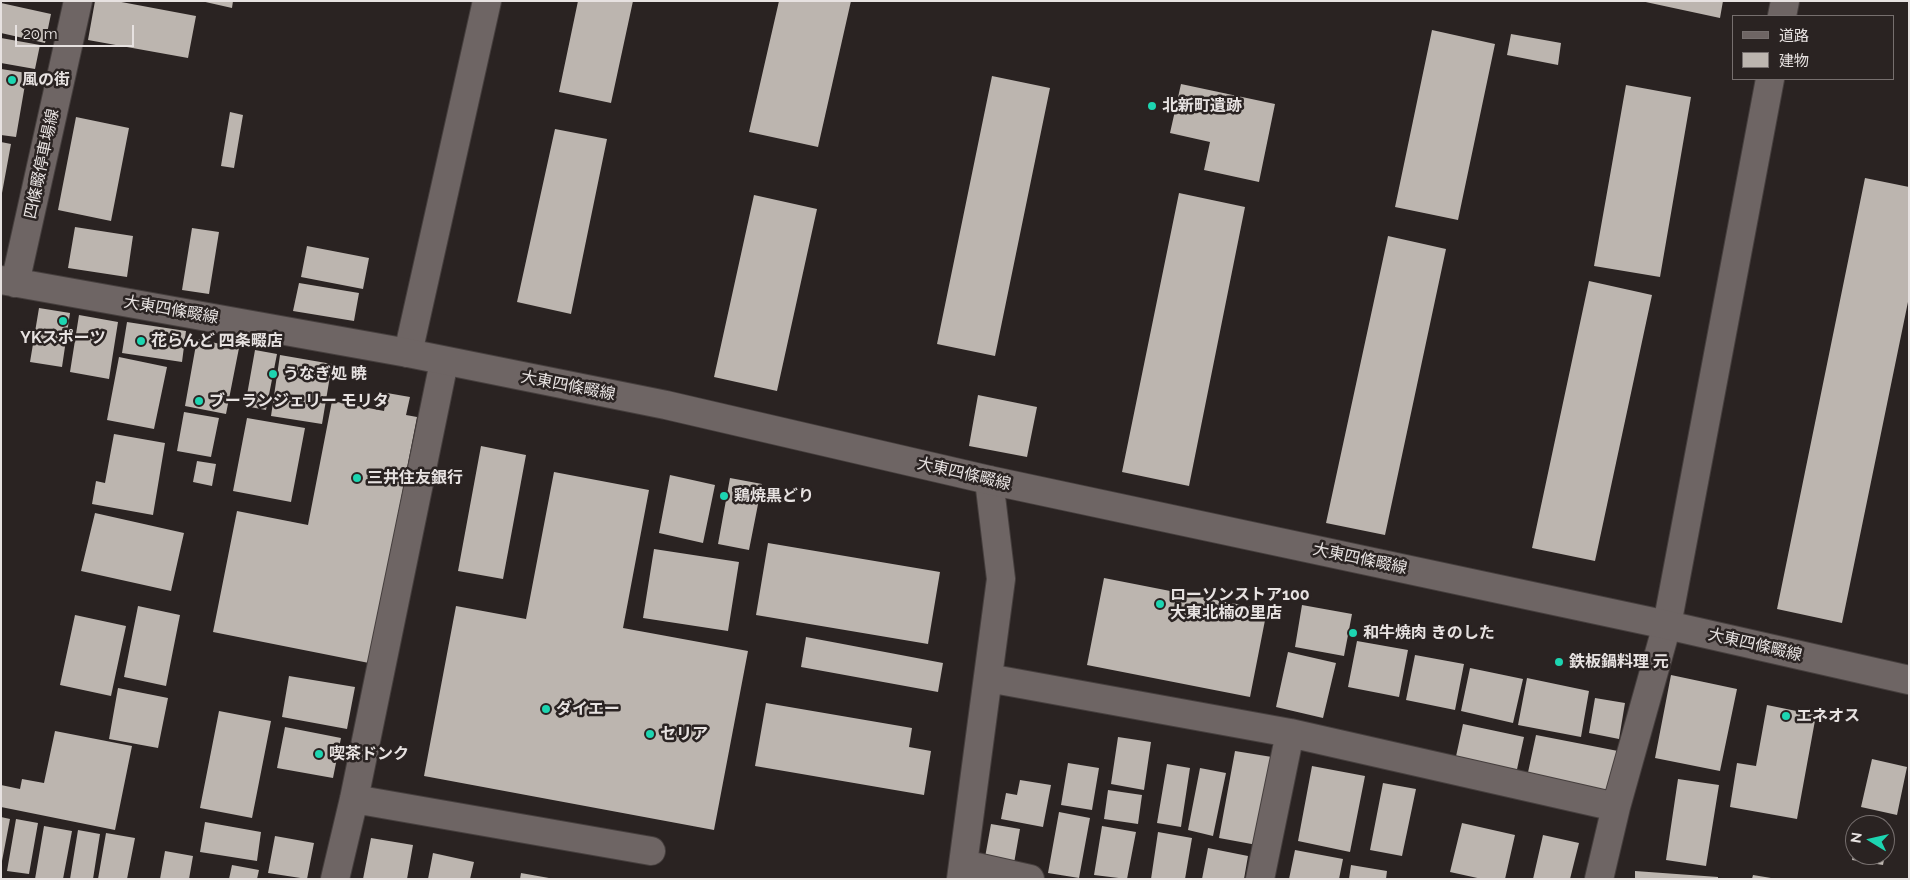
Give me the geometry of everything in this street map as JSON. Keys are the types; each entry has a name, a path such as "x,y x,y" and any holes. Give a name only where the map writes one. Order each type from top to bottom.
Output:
{"street":[{"name":"四條畷停車場線","path":"8,282 78,1"},
{"path":"408,353 488,1"},
{"path":"1782,15 1785,1"},
{"path":"1599,879 1616,807 1667,625 1770,80"},
{"name":"大東四條畷線","path":"8,282 408,353 444,362 666,405 989,480 1667,625 1909,680"},
{"path":"334,879 354,799 444,362"},
{"path":"989,480 1001,579 962,871 1030,879"},
{"path":"988,678 1290,733 1616,807"},
{"path":"1260,879 1290,733"},
{"path":"354,799 651,851"}],"building":[{"path":"95,1 116,1 196,16 188,58 88,40"},
{"path":"201,1 233,1 232,8"},
{"path":"578,1 633,1 611,103 559,92"},
{"path":"779,1 851,1 818,147 749,132"},
{"path":"1641,1 1723,1 1720,18"},
{"path":"1,3 51,14 45,43 1,33"},
{"path":"1432,30 1495,44 1458,220 1395,207"},
{"path":"1511,34 1561,43 1558,65 1507,55"},
{"path":"1,38 40,45 35,69 1,63"},
{"path":"1,69 27,73 16,137 1,135"},
{"path":"992,76 1050,88 995,356 937,344"},
{"path":"1181,84 1275,104 1259,182 1204,170 1210,142 1170,133"},
{"path":"1626,85 1691,97 1660,277 1594,266"},
{"path":"230,112 243,115 234,168 221,166"},
{"path":"76,117 129,128 111,221 58,210"},
{"path":"555,129 607,139 571,314 517,302"},
{"path":"1,142 11,144 2,193 1,193"},
{"path":"1865,178 1909,187 1909,297 1842,623 1777,609"},
{"path":"1179,193 1245,207 1189,486 1122,472"},
{"path":"754,195 817,209 777,391 714,377"},
{"path":"75,227 133,236 127,277 68,268"},
{"path":"192,228 219,232 209,294 182,290"},
{"path":"1388,236 1446,249 1385,535 1326,523"},
{"path":"307,246 369,258 363,289 301,277"},
{"path":"1589,281 1652,295 1595,561 1532,548"},
{"path":"299,283 359,293 354,321 293,311"},
{"path":"39,308 70,313 62,367 30,362"},
{"path":"79,315 118,322 109,379 70,372"},
{"path":"127,322 186,331 182,362 122,353"},
{"path":"197,339 239,348 226,414 185,406"},
{"path":"255,350 277,354 266,410 245,406"},
{"path":"280,355 332,364 322,424 271,416"},
{"path":"119,357 167,367 154,429 107,420"},
{"path":"387,393 410,397 406,415 417,417 369,663 213,632 237,511 308,525 332,401 384,411"},
{"path":"978,395 1037,407 1027,457 969,446"},
{"path":"184,412 219,418 211,457 177,451"},
{"path":"247,418 305,428 291,502 233,491"},
{"path":"114,434 165,443 153,515 92,504 96,481 105,483"},
{"path":"481,446 526,455 503,579 458,571"},
{"path":"197,461 216,464 212,486 193,482"},
{"path":"554,472 649,490 623,628 748,651 714,830 424,776 456,606 526,619"},
{"path":"670,475 715,485 703,543 659,533"},
{"path":"730,478 762,484 749,550 718,544"},
{"path":"95,513 184,533 171,591 81,571"},
{"path":"768,543 940,572 928,644 756,615"},
{"path":"654,549 739,562 728,631 643,618"},
{"path":"1104,578 1267,610 1250,697 1087,665"},
{"path":"1302,605 1352,614 1344,656 1295,647"},
{"path":"138,606 180,615 166,686 124,677"},
{"path":"75,615 126,626 111,696 60,685"},
{"path":"806,637 943,663 938,692 801,667"},
{"path":"1357,641 1408,650 1399,697 1348,687"},
{"path":"1288,652 1336,663 1323,718 1276,707"},
{"path":"1415,655 1464,664 1455,710 1406,700"},
{"path":"1470,668 1523,679 1513,723 1461,711"},
{"path":"1671,675 1737,689 1720,771 1655,758"},
{"path":"289,676 355,687 347,729 282,717"},
{"path":"1527,678 1589,691 1581,737 1518,725"},
{"path":"118,688 168,698 158,748 109,739"},
{"path":"1595,698 1625,703 1619,739 1589,733"},
{"path":"766,703 912,728 909,747 931,751 924,795 755,766"},
{"path":"1767,705 1816,715 1797,819 1730,807 1737,763 1756,766"},
{"path":"219,711 271,721 252,818 200,808"},
{"path":"1463,724 1524,737 1516,774 1455,761"},
{"path":"285,727 341,738 333,778 277,768"},
{"path":"55,731 132,746 115,830 1,807 1,785 20,789 22,779 44,783"},
{"path":"1536,735 1618,751 1609,794 1527,777"},
{"path":"1118,737 1151,742 1144,790 1111,784"},
{"path":"1235,751 1272,757 1257,845 1219,838"},
{"path":"1872,759 1907,767 1897,815 1861,807"},
{"path":"1068,763 1099,768 1092,810 1061,805"},
{"path":"1167,764 1190,768 1181,827 1157,823"},
{"path":"1312,766 1365,776 1350,852 1298,841"},
{"path":"1200,768 1226,773 1213,836 1188,830"},
{"path":"1678,779 1719,785 1706,866 1666,860"},
{"path":"1020,780 1051,785 1043,827 1001,819 1006,793 1017,795"},
{"path":"1383,783 1416,789 1402,856 1370,850"},
{"path":"1108,790 1142,795 1138,824 1104,819"},
{"path":"1059,812 1090,818 1079,878 1048,873"},
{"path":"1,817 10,819 2,861 1,861"},
{"path":"16,819 38,823 29,874 7,871"},
{"path":"205,822 261,832 257,861 200,852"},
{"path":"1462,823 1515,835 1505,879 1482,879 1450,872"},
{"path":"991,824 1020,829 1013,869 984,863"},
{"path":"44,826 72,831 63,879 35,879"},
{"path":"1102,826 1136,832 1127,879 1094,875"},
{"path":"78,830 100,834 93,879 70,879"},
{"path":"1158,832 1192,838 1185,879 1151,879"},
{"path":"106,833 135,838 127,879 98,879"},
{"path":"1543,835 1579,843 1570,879 1533,879"},
{"path":"275,836 314,843 307,879 268,873"},
{"path":"371,838 413,845 407,879 363,879"},
{"path":"1208,848 1248,856 1244,879 1202,879"},
{"path":"1295,850 1343,859 1339,879 1289,879"},
{"path":"165,851 193,856 189,879 160,879"},
{"path":"433,853 474,862 470,879 428,879"},
{"path":"232,865 259,870 257,879 229,879"},
{"path":"1351,865 1387,871 1386,879 1349,879"},
{"path":"1635,871 1718,877 1718,879 1635,879"},
{"path":"521,873 549,878 549,879 520,879"},
{"path":"1753,875 1771,878 1771,879 1752,879"}],"place":[{"name":"風の街","path":"12,80"},
{"name":"北新町遺跡","path":"1152,106"},
{"name":"YKスポーツ","path":"63,321"},
{"name":"花らんど 四条畷店","path":"141,341"},
{"name":"うなぎ処 暁","path":"273,374"},
{"name":"ブーランジェリー モリタ","path":"199,401"},
{"name":"三井住友銀行","path":"357,478"},
{"name":"鶏焼黒どり","path":"724,496"},
{"name":"ローソンストア100 大東北楠の里店","path":"1160,604"},
{"name":"和牛焼肉 きのした","path":"1353,633"},
{"name":"鉄板鍋料理 元","path":"1559,662"},
{"name":"ダイエー","path":"546,709"},
{"name":"エネオス","path":"1786,716"},
{"name":"セリア","path":"650,734"},
{"name":"喫茶ドンク","path":"319,754"}]}
